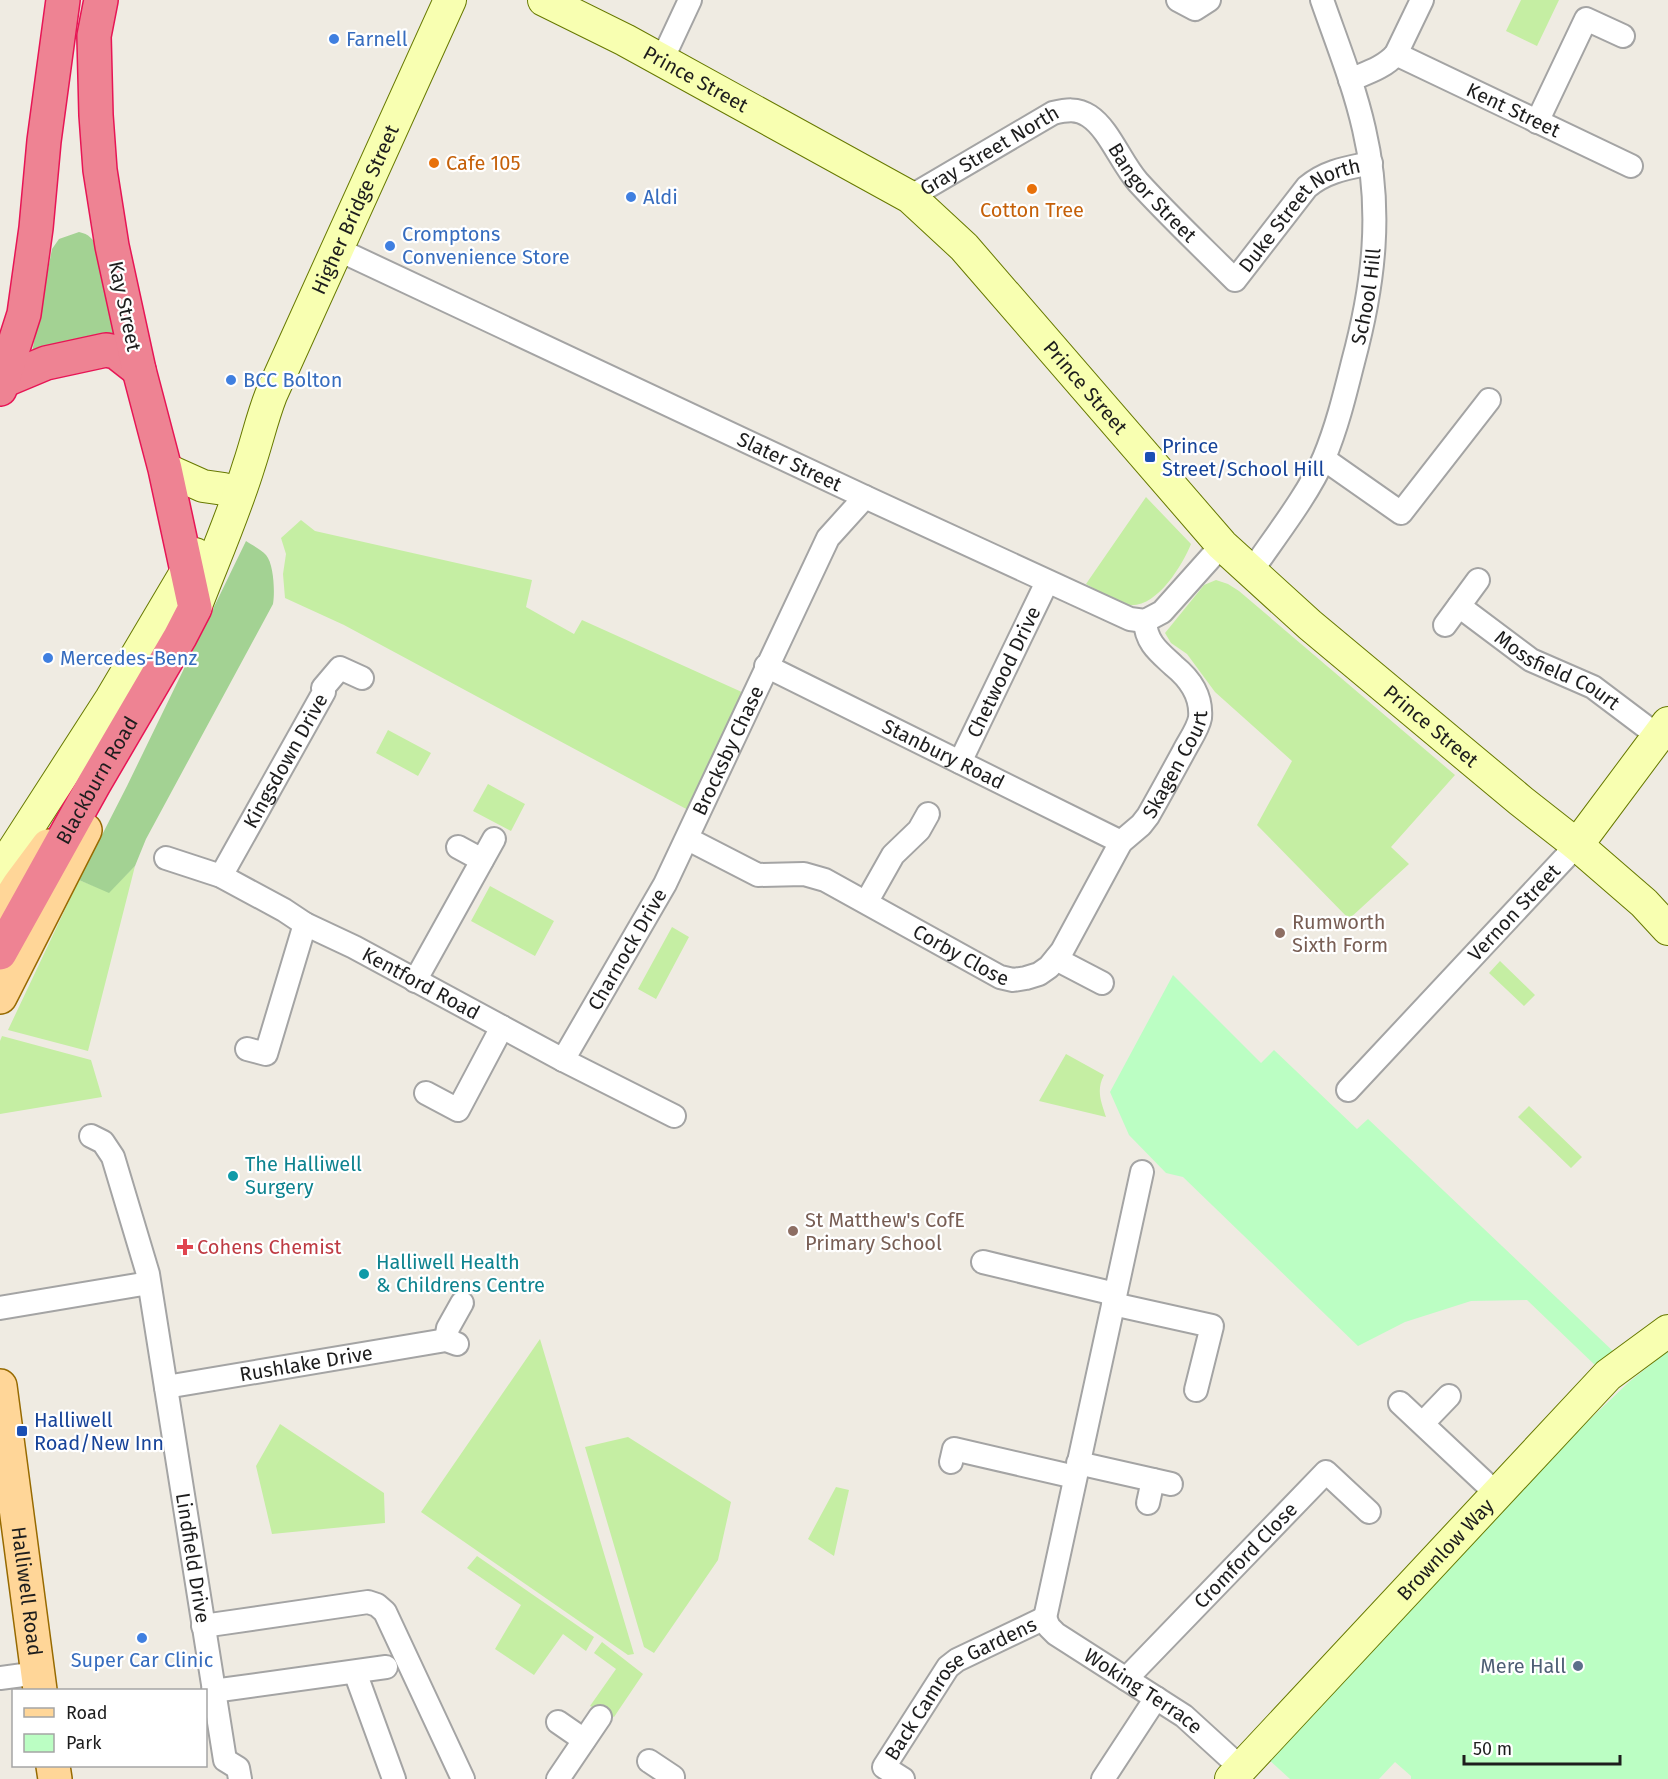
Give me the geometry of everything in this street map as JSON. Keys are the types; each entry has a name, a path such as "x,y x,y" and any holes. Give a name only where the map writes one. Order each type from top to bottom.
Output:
{"highway":[{"path":"1,385 24,314 63,0"},
{"name":"Kay Street","path":"101,0 94,36 100,170 112,246 139,370 188,569 195,608"},
{"path":"1,385 46,363 106,350 116,352 139,370"},
{"name":"Blackburn Road","path":"0,953 195,608"}],"main road":[{"path":"0,997 180,637"},
{"path":"0,915 19,885 94,784"},
{"name":"Halliwell Road","path":"0,1386 39,1682"}],"street":[{"name":"Higher Bridge Street","path":"188,569 224,489 261,419 450,0"},
{"name":"Prince Street","path":"544,0 662,60 910,196 963,247 1221,544 1344,654 1577,845 1644,903 1668,929"},
{"path":"662,60 690,0"},
{"path":"1178,0 1195,9 1209,0"},
{"name":"School Hill","path":"1251,572 1324,459 1340,412 1366,313 1373,261 1376,218 1371,163 1350,80 1322,0"},
{"path":"1350,80 1380,68 1396,54 1422,0"},
{"path":"1538,122 1586,19 1623,36"},
{"name":"Kent Street","path":"1396,54 1631,166"},
{"name":"Gray Street North","path":"910,196 1053,113 1069,109"},
{"name":"Bangor Street","path":"1069,109 1080,112 1096,122 1137,181 1235,280"},
{"name":"Duke Street North","path":"1235,280 1307,186 1320,176 1335,170 1371,163"},
{"name":"Slater Street","path":"337,249 1047,582 1122,616 1145,621"},
{"path":"1324,459 1401,513 1490,399"},
{"name":"Higher Bridge Street","path":"195,608 239,493 261,419"},
{"path":"165,469 203,486 224,489"},
{"name":"Brocksby Chase","path":"865,497 828,538 766,666 687,839 750,872 764,876 804,874 813,876 867,902"},
{"path":"1145,621 1170,604 1221,544"},
{"name":"Blackburn Road","path":"0,872 111,699 188,569"},
{"path":"1445,625 1478,580"},
{"name":"Chetwood Drive","path":"960,762 1047,582"},
{"name":"Mossfield Court","path":"1459,606 1531,660 1593,687 1663,729"},
{"name":"Skagen Court","path":"1121,842 1148,816 1200,719 1199,703 1194,688 1184,674 1153,647 1146,633 1145,621"},
{"name":"Stanbury Road","path":"766,666 1121,842"},
{"name":"Kingsdown Drive","path":"221,876 324,693 323,688 340,668 362,678"},
{"name":"Vernon Street","path":"1348,1090 1577,845 1663,729"},
{"path":"867,902 893,855 919,830 928,814"},
{"name":"Charnock Drive","path":"563,1060 665,884 687,839"},
{"path":"415,981 494,840"},
{"name":"Corby Close","path":"867,902 1000,977 1013,980 1039,974 1056,959 1121,842"},
{"path":"458,847 482,860"},
{"name":"Kentford Road","path":"166,858 221,876 305,924 354,947 563,1060 674,1116"},
{"path":"247,1048 266,1053 305,924"},
{"path":"1056,959 1102,983"},
{"path":"426,1094 458,1110 502,1027"},
{"name":"Lindfield Drive","path":"91,1136 103,1142 113,1157 149,1283 203,1626 368,1602 377,1605 385,1612 463,1779"},
{"path":"1045,1618 1142,1172"},
{"path":"983,1262 1212,1326 1196,1390"},
{"path":"0,1308 149,1283"},
{"name":"Rushlake Drive","path":"166,1387 452,1342 448,1328 462,1303"},
{"name":"Brownlow Way","path":"1236,1774 1608,1375 1668,1331"},
{"path":"1423,1424 1449,1396"},
{"path":"1400,1403 1497,1494"},
{"path":"951,1462 954,1449 1162,1482 1148,1503"},
{"name":"Cromford Close","path":"1126,1679 1326,1472 1369,1512"},
{"name":"Woking Terrace","path":"1045,1618 1049,1627 1056,1634 1184,1716 1236,1774"},
{"name":"Back Camrose Gardens","path":"903,1779 884,1767 948,1667 957,1660 1045,1618"},
{"path":"203,1626 225,1760 238,1768 240,1779"},
{"path":"213,1691 386,1667"},
{"path":"355,1672 394,1779"},
{"path":"0,1678 39,1682"},
{"path":"1103,1779 1156,1698"},
{"path":"558,1779 600,1717"},
{"path":"558,1722 584,1740"}],"green space":[{"path":"1521,0 1559,0 1537,46 1506,31"},
{"path":"79,232 90,237 98,248 118,340 32,352 52,249 59,239"},
{"path":"1146,497 1191,544 1174,574 1158,593 1138,604 1128,605 1086,584"},
{"path":"301,520 315,531 532,580 526,607 574,634 582,620 744,693 690,811 344,625 285,598 283,574 286,554 281,538"},
{"path":"246,541 262,551 269,559 273,579 273,604 146,839 135,866 109,893 79,880 127,786"},
{"path":"1216,580 1239,591 1455,775 1391,847 1409,864 1349,919 1257,825 1292,761 1215,692 1187,654 1171,643 1165,633 1204,585"},
{"path":"388,730 431,753 418,776 376,753"},
{"path":"488,784 525,804 511,831 473,811"},
{"path":"135,866 88,1051 8,1030 79,880 109,892"},
{"path":"490,886 554,921 535,956 471,921"},
{"path":"672,927 689,937 656,999 638,989"},
{"path":"1500,961 1535,995 1524,1006 1489,973"},
{"path":"1173,975 1261,1063 1274,1050 1357,1129 1368,1119 1615,1353 1598,1368 1527,1300 1471,1301 1405,1322 1358,1346 1183,1177 1166,1173 1129,1135 1110,1092"},
{"path":"2,1036 91,1060 102,1097 0,1114 0,1041"},
{"path":"1066,1054 1104,1075 1100,1091 1106,1117 1039,1101"},
{"path":"1529,1106 1582,1157 1571,1168 1518,1117"},
{"path":"540,1339 634,1654 628,1655 421,1512"},
{"path":"1668,1351 1668,1779 1411,1779 1411,1776 1395,1762 1379,1779 1290,1779 1267,1758 1583,1426 1629,1382"},
{"path":"280,1424 384,1493 385,1523 272,1534 256,1466"},
{"path":"628,1437 731,1502 718,1560 654,1653 644,1647 585,1447"},
{"path":"836,1487 849,1490 834,1556 808,1539"},
{"path":"477,1556 594,1637 586,1651 563,1634 534,1675 495,1649 521,1605 467,1568"},
{"path":"602,1642 643,1674 614,1717 590,1706 616,1669 594,1653"}],"place":[{"name":"Farnell","path":"334,39"},
{"name":"Cafe 105","path":"434,163"},
{"name":"Cotton Tree","path":"1032,189"},
{"name":"Aldi","path":"631,197"},
{"name":"Cromptons Convenience Store","path":"390,246"},
{"name":"BCC Bolton","path":"231,380"},
{"name":"Prince Street/School Hill","path":"1150,457"},
{"name":"Mercedes-Benz","path":"48,658"},
{"name":"Rumworth Sixth Form","path":"1280,933"},
{"name":"The Halliwell Surgery","path":"233,1176"},
{"name":"St Matthew's CofE Primary School","path":"793,1231"},
{"name":"Cohens Chemist","path":"185,1247"},
{"name":"Halliwell Health & Childrens Centre","path":"364,1274"},
{"name":"Halliwell Road/New Inn","path":"22,1431"},
{"name":"Super Car Clinic","path":"142,1638"},
{"name":"Mere Hall","path":"1578,1666"}]}
